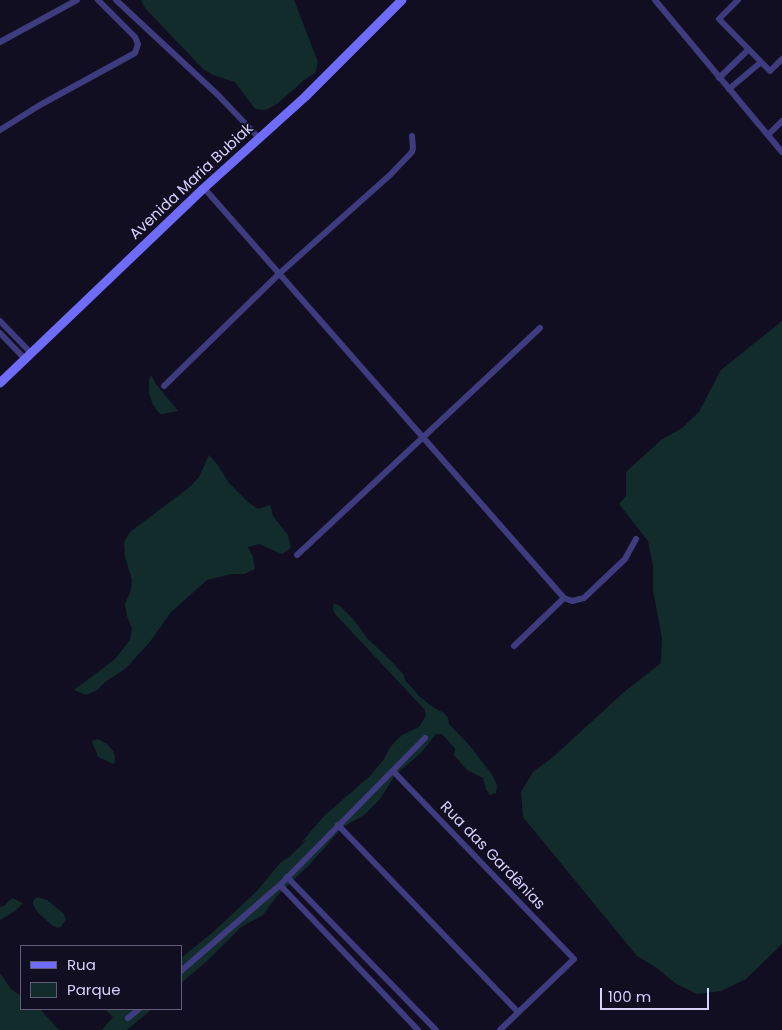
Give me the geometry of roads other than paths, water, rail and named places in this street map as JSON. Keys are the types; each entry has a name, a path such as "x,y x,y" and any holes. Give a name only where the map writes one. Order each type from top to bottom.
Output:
{"street":[{"path":"0,42 77,0"},
{"path":"0,130 40,105 135,53 138,44 135,37 98,0"},
{"path":"116,0 218,95 260,139"},
{"name":"Avenida Maria Bubiak","path":"0,383 204,188 305,98 402,0"},
{"path":"655,0 782,152"},
{"path":"738,0 719,19 760,63 770,71 782,59"},
{"path":"719,78 748,50"},
{"path":"729,89 760,63"},
{"path":"768,135 782,121"},
{"path":"164,386 280,273 390,175 412,152 414,148 412,136"},
{"path":"204,188 564,598 572,601 584,598 625,559 636,539"},
{"path":"0,321 29,356"},
{"path":"297,555 540,328"},
{"path":"0,333 29,356"},
{"path":"514,646 564,598"},
{"path":"182,970 280,885 425,738"},
{"name":"Rua das Gardênias","path":"393,771 574,959 518,1012"},
{"path":"338,825 518,1012 500,1030"},
{"path":"288,877 436,1030"},
{"path":"280,885 418,1030"},
{"path":"128,1018 137,1010"}]}
